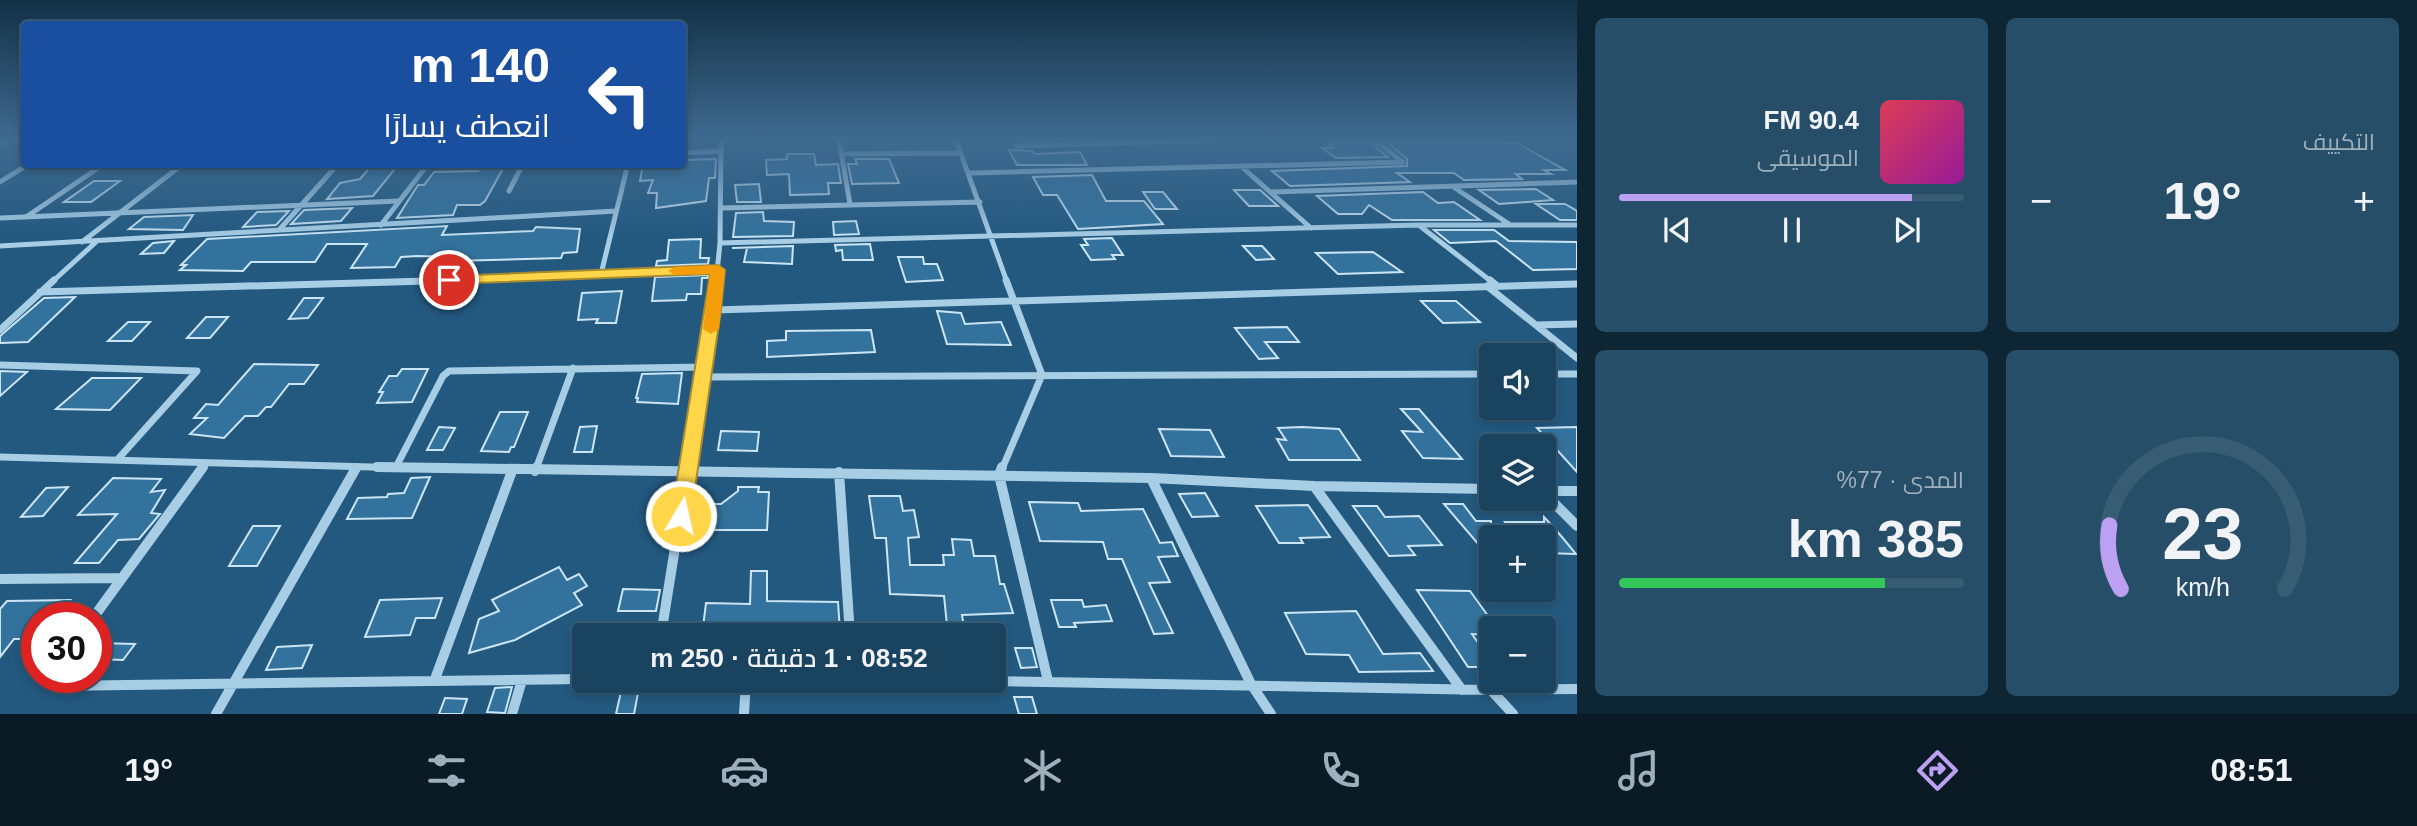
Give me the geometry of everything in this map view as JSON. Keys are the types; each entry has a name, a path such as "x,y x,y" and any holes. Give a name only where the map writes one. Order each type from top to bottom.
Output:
{"street":[{"path":"25,217 90,173"},
{"path":"81,242 171,173"},
{"path":"279,230 329,173"},
{"path":"381,225 420,173"},
{"path":"509,191 518,173"},
{"path":"601,274 626,173"},
{"path":"663,623 714,310 722,173"},
{"path":"845,173 850,204"},
{"path":"970,173 1042,375 999,475 1048,681"},
{"path":"1249,173 1312,228"},
{"path":"1271,192 1577,182"},
{"path":"1453,187 1510,224"},
{"path":"0,218 398,201"},
{"path":"722,208 980,202"},
{"path":"0,246 616,211"},
{"path":"720,243 1419,225 1577,226"},
{"path":"1419,225 1497,286"},
{"path":"0,330 96,242"},
{"path":"40,292 718,270"},
{"path":"714,310 1577,284"},
{"path":"1487,286 1577,358"},
{"path":"1536,326 1577,324"},
{"path":"0,365 197,371 118,459"},
{"path":"396,467 443,376 449,371 705,367"},
{"path":"535,471 573,368"},
{"path":"704,377 1479,374"},
{"path":"1556,374 1577,374"},
{"path":"0,457 512,471 839,472 1151,478 1314,486 1479,489"},
{"path":"105,602 206,463"},
{"path":"216,714 356,468"},
{"path":"435,679 512,471"},
{"path":"839,472 849,623"},
{"path":"1151,478 1251,684 1270,714"},
{"path":"1314,486 1462,690"},
{"path":"1556,492 1577,491"},
{"path":"1556,504 1577,526"},
{"path":"0,579 122,578"},
{"path":"112,685 435,679 572,680"},
{"path":"512,714 522,680"},
{"path":"1006,681 1479,691"},
{"path":"1556,689 1577,689"},
{"path":"744,714 745,693"},
{"path":"1493,693 1513,714"}],"building":[{"path":"365,173 391,173 373,196 327,199 340,183 360,179"},
{"path":"433,173 500,173 480,205 457,205 453,215 397,218 418,185 424,185"},
{"path":"641,173 715,173 715,178 709,178 706,201 656,208 657,193 648,193 653,180 640,181"},
{"path":"767,173 839,173 841,183 828,183 829,194 790,195 789,174"},
{"path":"850,173 895,173 899,183 852,184"},
{"path":"1275,173 1397,173 1410,182 1290,186"},
{"path":"1454,173 1551,174 1516,174 1522,179 1464,180"},
{"path":"1092,175 1106,201 1144,201 1163,224 1078,229 1057,195 1043,195 1033,177"},
{"path":"94,181 120,181 91,202 64,202"},
{"path":"759,184 761,202 737,202 735,185"},
{"path":"1536,189 1553,200 1499,204 1479,190"},
{"path":"1234,190 1260,190 1278,206 1249,206"},
{"path":"1143,192 1163,192 1177,209 1155,209"},
{"path":"1423,192 1438,203 1454,202 1480,220 1392,220 1369,205 1362,214 1338,214 1317,196"},
{"path":"1536,204 1565,204 1577,211 1577,220 1560,220"},
{"path":"352,208 341,221 291,224 304,210"},
{"path":"289,211 276,225 243,227 257,212"},
{"path":"763,212 764,221 794,222 793,236 733,237 736,213"},
{"path":"193,215 183,230 129,229 144,217"},
{"path":"856,221 859,234 834,235 833,222"},
{"path":"447,226 442,235 533,231 536,227 580,229 577,252 563,253 561,258 452,261 454,257 417,256 401,257 395,267 351,268 367,244 327,244 315,262 251,262 243,271 180,270 186,265 181,265 207,239"},
{"path":"1434,230 1494,230 1509,241 1577,242 1577,269 1533,270 1496,241 1450,243"},
{"path":"1112,238 1123,255 1112,255 1115,259 1091,260 1081,245 1088,245 1084,239"},
{"path":"701,239 700,258 709,258 708,264 656,266 657,261 667,260 669,240"},
{"path":"174,241 164,253 141,254 153,243"},
{"path":"870,244 873,260 843,260 842,250 836,251 835,245"},
{"path":"793,246 792,264 744,262 747,248 732,248"},
{"path":"1243,246 1262,246 1274,259 1256,260"},
{"path":"1373,252 1402,272 1338,274 1316,253"},
{"path":"898,257 923,257 924,264 937,264 943,280 906,282"},
{"path":"708,275 708,278 702,278 701,294 687,294 686,300 652,301 655,277"},
{"path":"622,291 616,323 596,323 598,319 578,320 582,293"},
{"path":"75,297 28,342 0,343 0,336 44,298"},
{"path":"304,298 323,298 308,318 289,319"},
{"path":"1421,301 1456,301 1480,322 1443,323"},
{"path":"937,311 961,313 965,324 1001,322 1011,345 947,344"},
{"path":"206,317 228,317 210,338 187,338"},
{"path":"128,322 150,322 132,341 108,341"},
{"path":"1287,327 1299,342 1265,342 1278,358 1259,359 1235,328"},
{"path":"871,330 875,352 767,357 767,341 786,340 786,331"},
{"path":"254,364 318,365 304,384 289,384 271,407 266,407 258,416 245,416 224,438 190,434 207,418 194,418 206,404 218,405"},
{"path":"402,369 428,369 412,402 377,403 383,392 379,392 389,376 397,376"},
{"path":"0,371 27,372 0,396"},
{"path":"682,373 678,404 637,402 642,374"},
{"path":"92,378 141,378 110,410 56,409"},
{"path":"1401,409 1419,409 1462,459 1423,458 1402,431 1422,432"},
{"path":"500,412 528,412 514,447 511,447 509,452 481,451"},
{"path":"597,426 592,452 574,452 580,427"},
{"path":"439,427 455,428 443,450 427,450"},
{"path":"1577,427 1577,472 1556,449 1556,434 1542,434 1537,428"},
{"path":"1278,428 1339,429 1360,460 1289,460 1277,439 1286,440"},
{"path":"1159,429 1210,430 1224,457 1171,456"},
{"path":"721,431 759,432 757,451 718,450"},
{"path":"430,477 412,518 347,519 358,498 387,497 388,494 404,493 411,478"},
{"path":"113,478 161,479 151,492 165,490 151,513 160,514 139,539 118,540 99,563 75,563 117,514 78,515"},
{"path":"68,487 43,516 21,517 46,488"},
{"path":"738,487 759,487 758,492 769,492 767,530 711,530 713,504 721,504 738,491"},
{"path":"1205,493 1218,516 1192,517 1179,494"},
{"path":"869,496 900,496 903,511 914,510 919,537 908,538 910,565 944,565 943,555 954,555 952,539 971,540 974,556 995,556 1000,584 1004,584 1013,613 962,615 963,623 947,623 944,596 890,594 886,538 875,538"},
{"path":"1029,502 1078,503 1081,511 1143,509 1160,543 1172,542 1178,556 1158,557 1170,582 1149,583 1173,633 1154,634 1122,559 1108,559 1103,542 1040,541"},
{"path":"1444,504 1463,504 1476,521 1491,521 1491,525 1479,525 1479,545"},
{"path":"1308,505 1330,537 1300,538 1303,543 1279,543 1256,506"},
{"path":"1353,506 1377,506 1385,517 1419,516 1442,545 1408,546 1415,555 1389,556"},
{"path":"1544,517 1551,525 1507,525 1505,522 1544,522"},
{"path":"253,526 280,526 257,566 229,566"},
{"path":"1556,530 1562,537 1576,554 1556,553"},
{"path":"559,567 567,580 579,574 587,586 574,593 582,605 515,640 469,653 479,619 499,611 492,600"},
{"path":"751,571 767,571 767,601 838,602 839,623 704,623 706,603 750,604"},
{"path":"623,589 660,590 656,611 618,611"},
{"path":"1417,590 1470,591 1488,616 1479,616 1479,634 1472,634 1479,644 1479,667 1468,667"},
{"path":"442,598 435,618 416,618 410,635 365,637 380,600"},
{"path":"70,600 21,602 21,639 14,639 0,657 0,609 7,601"},
{"path":"1051,600 1082,600 1084,607 1106,605 1112,621 1074,623 1076,627 1059,627"},
{"path":"1356,611 1383,654 1420,653 1433,671 1359,672 1349,655 1306,654 1285,613"},
{"path":"112,643 135,644 123,660 112,660"},
{"path":"312,645 302,668 266,670 277,647"},
{"path":"1015,648 1032,648 1037,667 1021,668"},
{"path":"512,687 505,713 487,712 495,688"},
{"path":"621,693 638,693 634,714 616,714"},
{"path":"1014,697 1032,697 1037,714 1019,714"},
{"path":"445,698 467,699 462,714 439,714"}],"slow traffic":[{"path":"675,271 718,270 711,329"}],"route":[{"path":"449,280 718,270 681,516"}]}
